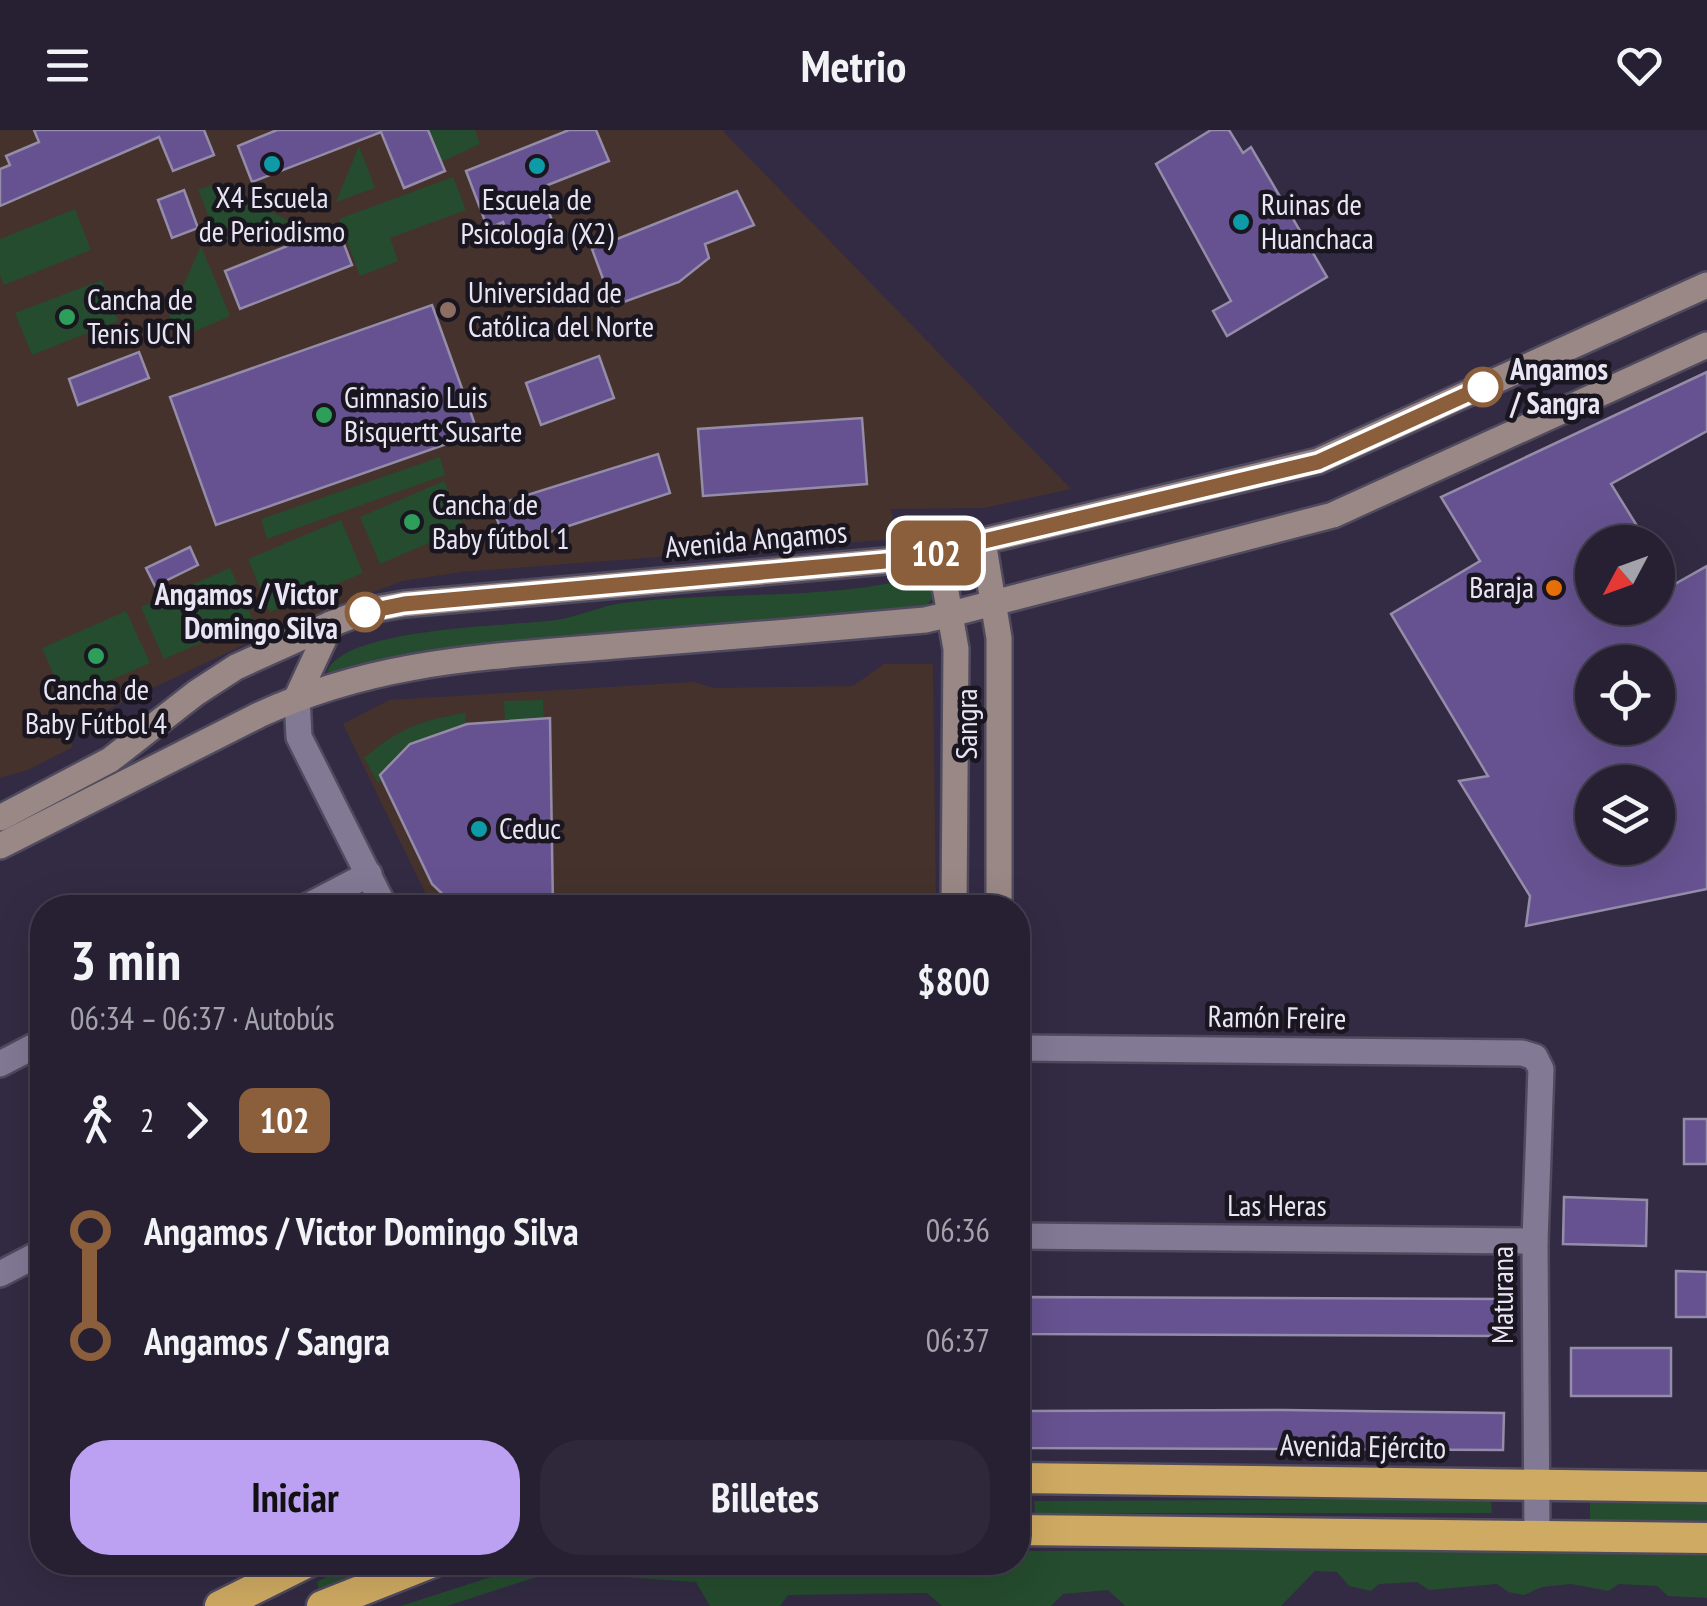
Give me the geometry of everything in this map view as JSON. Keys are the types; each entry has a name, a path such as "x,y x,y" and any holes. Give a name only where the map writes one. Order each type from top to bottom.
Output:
{"highway":[{"name":"Avenida Ejército","path":"1030,1478 1707,1487"},
{"path":"1030,1530 1707,1538"},
{"path":"220,1606 282,1575"},
{"path":"322,1606 400,1575"}],"main road":[{"name":"Avenida Angamos","path":"0,818 110,760 236,667 365,612 404,604 908,559 1318,462 1707,285"},
{"path":"0,846 297,697 361,676 474,658 912,622 951,614 1333,515 1707,346"},
{"name":"Sangra","path":"983,541 999,638 1000,895"},
{"name":"Sangra","path":"940,552 956,649 954,895"},
{"path":"297,697 330,624"}],"street":[{"path":"297,697 299,737 378,895"},
{"path":"328,895 368,874"},
{"path":"0,1064 30,1048"},
{"name":"Ramón Freire","path":"1030,1048 1522,1053 1536,1057"},
{"name":"Maturana","path":"1536,1057 1542,1069 1535,1241 1537,1535"},
{"name":"Las Heras","path":"1030,1236 1535,1241"},
{"path":"0,1274 30,1258"}],"shaded area":[{"name":"Universidad de Católica del Norte","path":"0,130 722,130 1071,489 984,508 891,509 897,539 462,572 402,581 279,628 66,729 73,747 28,770 0,778"},
{"path":"884,664 933,664 936,895 426,895 343,724 389,700 693,682 715,688 853,686"}],"green space":[{"path":"424,130 475,130 480,144 439,163"},
{"path":"359,146 375,188 336,202"},
{"path":"453,177 466,210 390,238 398,261 360,276 339,219"},
{"path":"215,185 290,221 220,246 198,189"},
{"name":"Cancha de Tenis UCN","path":"75,209 91,250 4,285 0,275 0,239"},
{"path":"201,246 230,316 177,339 168,320"},
{"name":"Cancha de Tenis UCN","path":"102,280 118,321 32,355 15,313"},
{"path":"440,457 445,475 267,539 261,519"},
{"name":"Cancha de Baby fútbol 1","path":"444,481 464,528 380,564 360,517"},
{"path":"341,520 363,573 270,612 248,559"},
{"path":"230,568 253,620 164,659 141,607"},
{"path":"926,575 932,580 933,598 926,606 906,611 623,635 327,672 340,657 363,646 431,631 557,620 623,603 851,589"},
{"name":"Cancha de Baby Fútbol 4","path":"126,611 150,663 65,700 42,648"},
{"path":"543,700 544,722 505,725 504,701"},
{"path":"466,713 465,735 398,763 378,783 364,758 400,732"},
{"path":"1491,1499 1492,1513 1035,1513 1034,1501"},
{"path":"1707,1502 1707,1522 1590,1520 1590,1503"},
{"path":"1030,1551 1707,1552 1707,1598 1668,1596 1657,1586 1619,1584 1608,1591 1571,1584 1542,1587 1524,1595 1508,1592 1497,1584 1429,1590 1417,1582 1379,1584 1371,1591 1349,1586 1337,1572 1315,1571 1281,1606 1125,1606 1108,1590 1063,1594 1051,1606 942,1606 927,1593 788,1595 780,1606 710,1606 696,1582 610,1575 1030,1575"},
{"path":"331,1575 358,1575 319,1591 317,1582"},
{"path":"497,1575 542,1575 447,1606 401,1606"}],"building":[{"path":"34,130 204,130 214,155 173,171 159,137 0,206 0,169 10,165 6,156 39,142"},
{"path":"277,130 428,130 445,171 404,188 381,132 252,182 238,146"},
{"name":"Escuela de Psicología (X2)","path":"569,130 596,130 609,161 540,188 553,223 510,240 503,222 488,229 466,171"},
{"name":"Ruinas de Huanchaca","path":"1211,130 1229,130 1243,153 1251,147 1327,277 1227,336 1213,311 1231,301 1156,164"},
{"path":"184,190 198,228 172,238 158,200"},
{"path":"737,191 754,225 705,244 709,258 679,282 613,306 592,249"},
{"path":"337,226 352,265 240,309 225,271"},
{"name":"Gimnasio Luis Bisquertt Susarte","path":"432,305 478,433 216,525 170,397"},
{"path":"139,352 149,378 78,405 69,379"},
{"path":"599,356 614,398 541,425 526,383"},
{"path":"1707,372 1707,431 1611,484 1636,525 1575,525 1575,625 1675,625 1675,584 1707,566 1707,889 1526,926 1530,896 1459,781 1488,776 1391,614 1480,561 1441,497"},
{"path":"862,418 867,484 703,496 698,429"},
{"path":"658,454 670,493 507,546 492,506"},
{"path":"190,547 198,565 155,586 146,568"},
{"name":"Ceduc","path":"550,718 553,895 443,895 432,884 380,775 410,744 467,724"},
{"path":"1684,1119 1707,1119 1707,1164 1684,1164"},
{"path":"1564,1197 1647,1200 1646,1246 1563,1244"},
{"path":"1676,1271 1707,1272 1707,1317 1676,1317"},
{"path":"1030,1297 1503,1299 1503,1336 1030,1334"},
{"path":"1571,1348 1671,1348 1671,1396 1571,1396"},
{"path":"1030,1411 1504,1413 1503,1450 1030,1448"}],"bus line":[{"name":"102","path":"365,612 404,604 908,559 1318,462 1483,387"}],"place":[{"name":"X4 Escuela de Periodismo","path":"272,164"},
{"name":"Escuela de Psicología (X2)","path":"537,166"},
{"name":"Ruinas de Huanchaca","path":"1241,222"},
{"name":"Universidad de Católica del Norte","path":"448,310"},
{"name":"Cancha de Tenis UCN","path":"67,317"},
{"name":"Angamos / Sangra","path":"1483,387"},
{"name":"Gimnasio Luis Bisquertt Susarte","path":"324,415"},
{"name":"Cancha de Baby fútbol 1","path":"412,522"},
{"name":"Baraja","path":"1554,588"},
{"name":"Angamos / Victor Domingo Silva","path":"365,612"},
{"name":"Cancha de Baby Fútbol 4","path":"96,656"},
{"name":"Ceduc","path":"479,829"}]}
